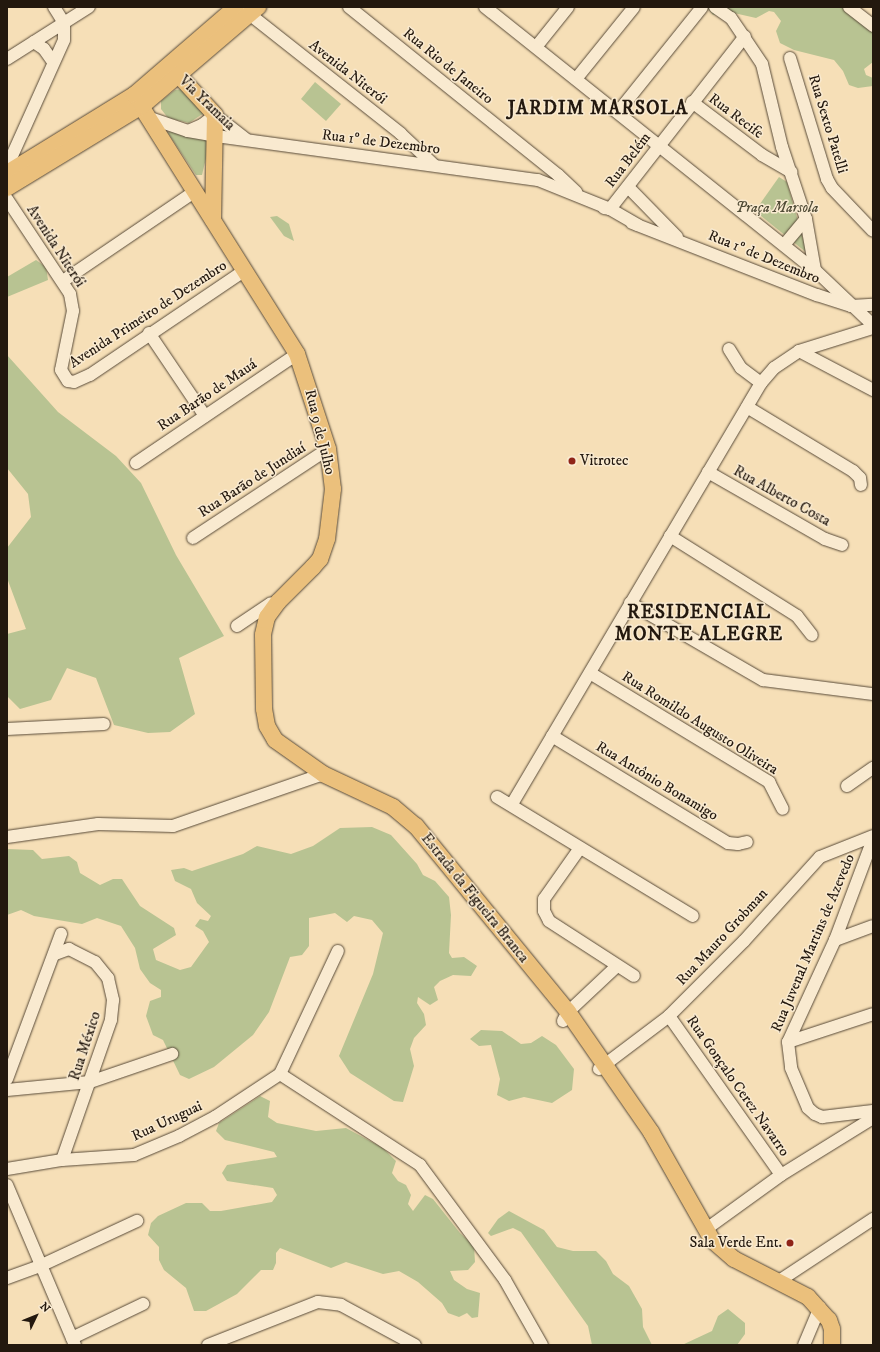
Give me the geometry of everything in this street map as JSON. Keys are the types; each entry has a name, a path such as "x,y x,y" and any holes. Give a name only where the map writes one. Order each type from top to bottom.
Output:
{"main road":[{"path":"7,188 142,106 174,71 246,9"},
{"name":"Via Yramaia","path":"174,71 215,115"},
{"path":"7,173 142,106"},
{"name":"Rua 9 de Julho","path":"142,106 194,192 297,354 305,371 328,450 334,489 327,539 320,559 278,602"},
{"path":"213,222 216,136 215,115"},
{"path":"194,192 203,186 214,171"},
{"name":"Estrada da Figueira Branca","path":"278,602 267,617 263,635 264,709 267,726 275,740 323,774 393,807 416,826 514,945 651,1132 705,1230 723,1251 808,1297 832,1329 832,1345"},
{"path":"602,1067 647,1141 700,1234 715,1254 734,1268 817,1311 823,1329 825,1345"}],"street":[{"path":"7,167 64,40 64,23 54,7"},
{"path":"7,59 89,7"},
{"name":"Rua Rio de Janeiro","path":"349,7 552,169 583,201"},
{"path":"485,7 500,12 536,47 815,270 850,306 873,305"},
{"path":"536,47 568,7"},
{"path":"576,79 634,7"},
{"path":"618,112 702,7"},
{"path":"715,7 731,18 745,36 762,64 782,147 806,219 815,270"},
{"path":"849,7 873,26"},
{"name":"Avenida Niterói","path":"246,9 401,134 434,165"},
{"name":"Rua Belém","path":"610,209 745,36"},
{"path":"34,42 44,49 53,62"},
{"name":"Rua Sexto Patelli","path":"790,58 807,106 827,179 832,188 873,231"},
{"name":"Rua Recife","path":"692,102 762,155 791,172"},
{"name":"Rua 1º de Dezembro","path":"142,106 188,131 537,179 638,225 680,240 805,291 850,306 873,326"},
{"path":"188,131 215,115"},
{"name":"Via Yramaia","path":"215,115 246,139"},
{"name":"Rua Recife","path":"762,155 782,147"},
{"path":"530,152 537,179 552,169"},
{"path":"628,187 680,240"},
{"path":"63,281 194,192"},
{"name":"Avenida Niterói","path":"7,199 63,281 70,294 73,311 61,370 68,381"},
{"path":"583,201 610,209"},
{"name":"Rua 1º de Dezembro","path":"610,209 638,225"},
{"path":"784,245 806,219"},
{"name":"Avenida Primeiro de Dezembro","path":"68,381 81,380 245,270"},
{"path":"512,804 761,383 774,368 799,351 873,326"},
{"path":"149,333 205,416"},
{"path":"729,349 741,368 761,383"},
{"path":"799,351 873,390"},
{"name":"Rua Barão de Mauá","path":"136,463 297,354"},
{"path":"747,407 853,471 860,478 861,486"},
{"name":"Rua Barão de Jundiaí","path":"193,538 328,450"},
{"name":"Rua Alberto Costa","path":"708,472 825,539 842,545"},
{"path":"670,536 797,616 812,635"},
{"name":"Rua 9 de Julho","path":"237,626 270,604 278,602"},
{"path":"630,603 763,680 780,684 873,694"},
{"name":"Rua Romildo Augusto Oliveira","path":"590,673 769,782 783,809"},
{"path":"7,729 104,724"},
{"name":"Rua Antônio Bonamigo","path":"552,736 728,842 738,844 747,842"},
{"path":"847,786 873,768"},
{"path":"7,837 98,824 173,826 323,774"},
{"path":"497,797 512,804 580,848 693,916"},
{"name":"Rua Mauro Grobman","path":"602,1067 669,1016 744,941 820,857 873,836"},
{"name":"Rua Juvenal Martins de Azevedo","path":"873,839 835,940 788,1042 791,1068 808,1108 815,1114 822,1118 873,1111"},
{"path":"580,848 544,898 544,911 548,921 634,976"},
{"path":"841,922 861,930"},
{"path":"835,940 873,926"},
{"path":"7,1080 55,954 61,934"},
{"name":"Rua México","path":"55,954 69,949 76,951 95,962 108,978 114,1009 62,1160"},
{"path":"338,951 280,1074 420,1165 505,1280 542,1345"},
{"path":"566,1016 617,966"},
{"path":"788,1042 873,1014"},
{"name":"Rua Gonçalo Cerez Navarro","path":"669,1016 781,1175"},
{"path":"7,1090 90,1082 172,1054"},
{"name":"Rua Uruguai","path":"7,1169 62,1160 134,1155 179,1136 215,1117 280,1074"},
{"path":"705,1230 781,1175 873,1118"},
{"path":"7,1185 74,1342 142,1304"},
{"path":"779,1282 873,1219"},
{"path":"7,1278 42,1265 137,1221"},
{"path":"208,1345 318,1302 341,1305 411,1344"},
{"path":"804,1345 817,1311"}],"green space":[{"path":"707,7 853,7 873,27 873,62 864,69 866,75 873,78 873,86 858,88 849,85 843,71 834,60 794,50 780,43 776,31 781,21 774,12 769,11 756,18 725,11 713,15"},
{"path":"315,82 341,104 326,121 301,99"},
{"path":"182,89 204,113 189,123 168,118 161,109 161,101 175,90"},
{"path":"171,130 207,137 207,154 202,175 196,175 168,133"},
{"name":"Praça Marsola","path":"779,177 787,182 807,253 755,211"},
{"path":"277,216 289,224 294,241 284,236 270,217"},
{"path":"36,260 46,267 48,280 7,297 7,277"},
{"path":"7,355 58,412 116,456 141,483 176,555 224,636 179,658 195,714 170,732 148,733 114,725 96,678 67,668 51,700 20,709 7,696 7,634 26,629 7,578 7,548 31,517 28,494 7,468"},
{"path":"372,827 391,835 417,864 423,875 435,881 449,897 451,915 449,953 452,958 464,957 477,966 471,976 453,975 440,981 434,987 438,1000 430,1005 418,997 417,1003 424,1014 426,1025 414,1038 410,1049 414,1066 403,1102 394,1101 350,1073 339,1056 373,974 383,933 372,920 354,916 347,922 335,913 309,918 309,946 302,955 290,957 269,1012 253,1035 214,1067 189,1079 180,1075 163,1040 153,1035 146,1016 150,1001 161,997 161,990 150,983 140,969 135,948 121,926 97,918 82,924 34,916 21,910 7,915 7,849 33,850 42,859 69,856 77,862 80,873 100,885 113,879 122,879 140,906 174,928 176,935 153,949 156,960 180,970 191,967 209,942 203,931 195,926 200,919 208,921 211,916 197,903 191,889 175,881 171,870 184,868 192,871 243,854 257,846 291,854 313,846 340,828"},
{"path":"481,1030 502,1031 521,1044 531,1043 542,1036 556,1045 574,1069 572,1090 552,1103 524,1097 509,1101 497,1095 500,1079 491,1045 479,1046 470,1039"},
{"path":"260,1096 270,1101 268,1117 277,1123 316,1131 346,1128 383,1148 396,1161 392,1173 398,1181 406,1185 411,1195 408,1204 413,1211 425,1195 433,1199 460,1233 474,1246 475,1262 468,1270 450,1271 454,1280 467,1289 480,1293 478,1317 472,1318 467,1313 459,1317 448,1313 442,1303 418,1282 399,1271 383,1274 346,1262 331,1268 280,1248 276,1253 276,1263 273,1270 261,1270 237,1294 206,1311 194,1311 186,1288 164,1270 159,1260 159,1247 148,1235 151,1223 158,1216 186,1203 202,1203 210,1211 221,1211 272,1202 277,1195 273,1188 227,1181 222,1173 227,1165 277,1157 274,1152 225,1140 216,1131 219,1123"},
{"path":"509,1211 544,1230 557,1247 573,1251 596,1251 606,1261 613,1274 629,1286 642,1309 643,1327 652,1345 592,1345 588,1326 521,1232 513,1228 491,1236 488,1233 498,1219"},
{"path":"728,1309 745,1323 745,1334 737,1345 682,1345 712,1331 718,1316"}],"place":[{"name":"Vitrotec","path":"572,461"},
{"name":"Sala Verde Ent.","path":"790,1243"}],"district":[{"name":"JARDIM MARSOLA","path":"598,109"},
{"name":"RESIDENCIAL MONTE ALEGRE","path":"699,624"}]}
